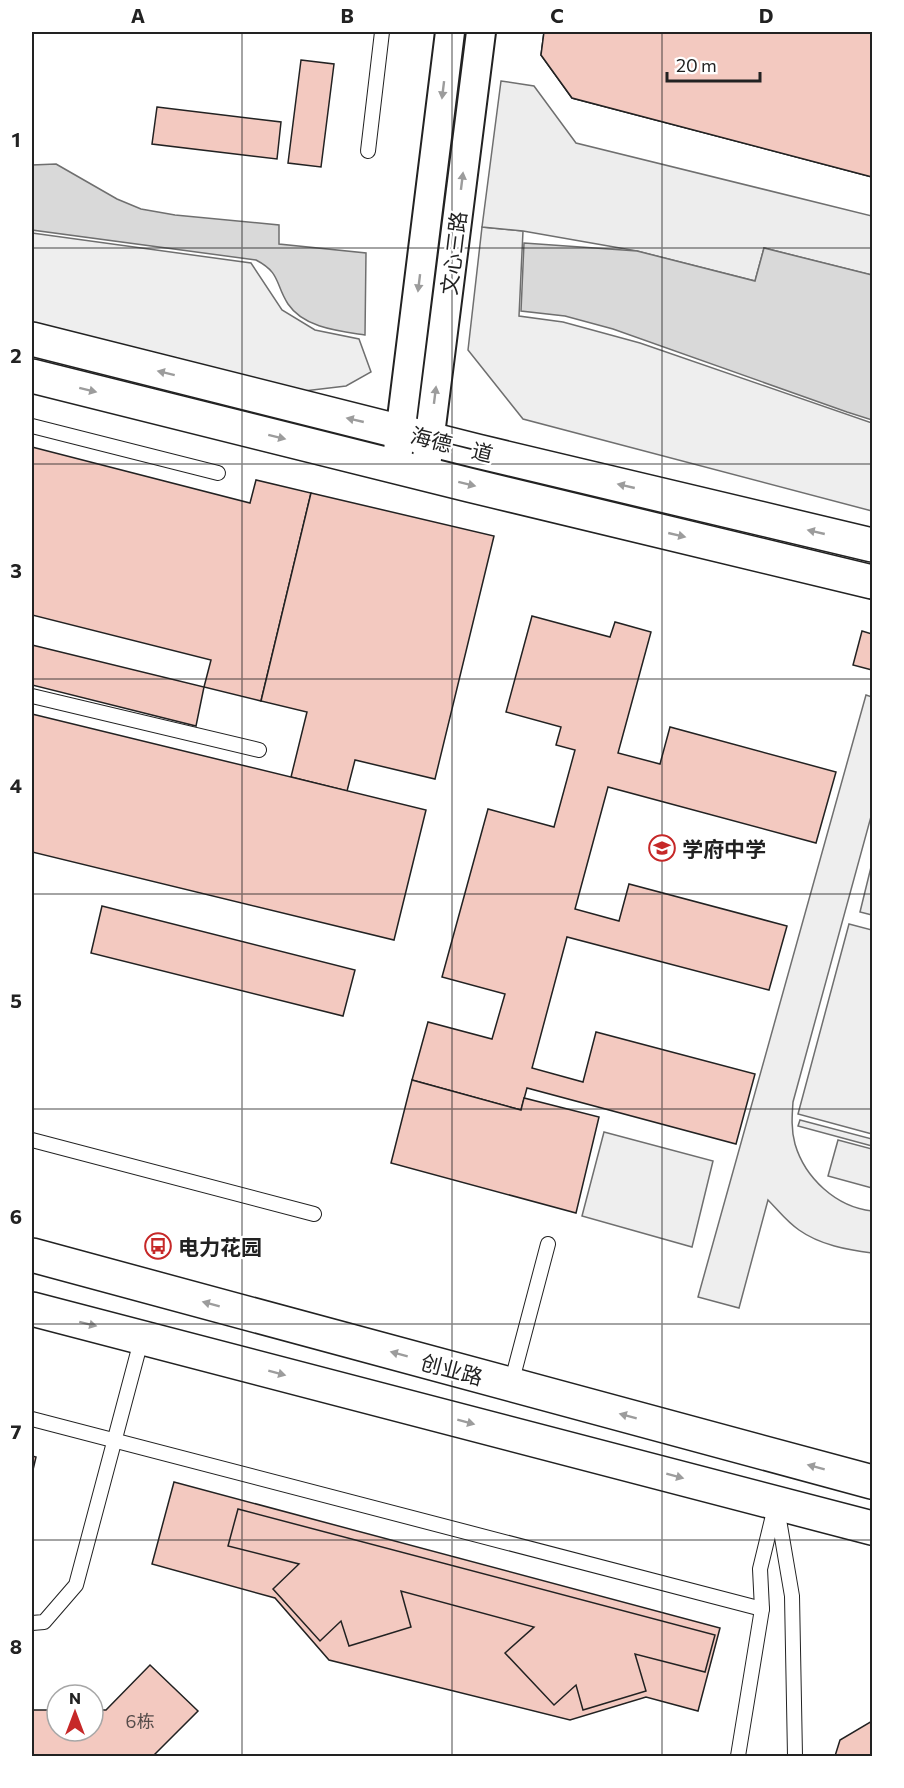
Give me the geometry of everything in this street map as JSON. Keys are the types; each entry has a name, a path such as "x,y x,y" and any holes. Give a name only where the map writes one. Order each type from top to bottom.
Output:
{"main road":[{"name":"海德一道","path":"32,339 415,435 873,545"},
{"name":"海德一道","path":"32,376 873,582"},
{"name":"创业路","path":"32,1255 873,1482"},
{"path":"32,1309 873,1528"}],"street":[{"name":"文心三路","path":"411,470 450,32"},
{"name":"文心三路","path":"415,435 481,32"}],"lane":[{"path":"368,151 382,32"},
{"path":"32,426 218,472"},
{"path":"32,696 259,750"},
{"path":"32,1140 314,1214"},
{"path":"511,1384 548,1244"},
{"path":"32,1623 44,1622 76,1585 142,1337"},
{"path":"32,1419 762,1609"},
{"path":"738,1756 762,1609 760,1569 777,1503"},
{"path":"777,1503 792,1596 795,1756"}],"shaded area":[{"path":"501,81 534,86 576,143 872,216 872,275 764,248 755,281 637,251 523,231 482,227"},
{"path":"56,164 117,199 141,209 175,215 279,225 279,244 366,253 365,335 323,327 303,318 288,304 274,274 256,260 32,230 32,165"},
{"path":"482,227 523,231 519,316 563,322 640,343 872,423 872,511 523,419 468,350"},
{"path":"32,233 251,263 282,310 315,330 359,339 371,372 346,386 304,391 32,322"},
{"path":"524,243 637,251 755,281 764,248 872,275 872,420 613,329 565,316 521,311"},
{"path":"866,695 872,697 872,813 793,1102 792,1123 795,1144 814,1179 834,1197 846,1204 872,1211 872,1253 816,1240 790,1223 768,1200 739,1308 698,1297"},
{"path":"872,863 872,915 860,912"},
{"path":"849,924 872,930 872,1134 798,1114"},
{"path":"800,1120 872,1139 872,1146 798,1126"},
{"path":"604,1132 713,1161 692,1247 582,1216"},
{"path":"838,1140 872,1149 872,1188 828,1176"}],"building":[{"path":"544,32 872,32 872,177 572,98 541,55"},
{"path":"544,32 872,32 872,177 572,98 541,55"},
{"path":"301,60 334,64 321,167 288,163"},
{"path":"157,107 281,122 277,159 152,144"},
{"path":"32,447 250,503 256,480 311,493 261,701 204,687 211,660 32,615"},
{"path":"311,493 494,536 435,779 355,760 347,791 291,777 307,712 261,701"},
{"path":"532,616 610,637 615,622 651,632 618,753 660,764 670,727 836,772 816,843 608,787 575,909 619,921 629,884 787,926 769,990 567,937 532,1068 583,1082 596,1032 755,1074 736,1144 527,1088 521,1110 412,1080 428,1022 492,1039 505,994 442,977 488,809 554,827 575,750 556,745 561,727 506,712"},
{"path":"862,631 872,634 872,670 853,665"},
{"path":"32,645 204,687 196,726 32,685"},
{"path":"32,714 426,810 394,940 32,852"},
{"path":"102,906 355,970 343,1016 91,953"},
{"path":"412,1080 521,1110 524,1098 599,1117 576,1213 391,1163"},
{"path":"32,1456 36,1457 32,1474"},
{"path":"174,1482 720,1628 698,1711 646,1697 570,1720 329,1660 275,1598 152,1564"},
{"path":"238,1509 715,1635 705,1672 635,1654 646,1691 583,1710 576,1685 554,1705 505,1653 534,1627 401,1591 411,1627 349,1646 341,1621 320,1641 273,1589 299,1564 228,1546"},
{"path":"150,1665 198,1711 153,1756 32,1756 32,1710 45,1710 45,1743 105,1743 106,1710"},
{"path":"872,1721 872,1756 835,1756 840,1740"}],"place":[{"name":"学府中学","path":"662,848"},
{"name":"电力花园","path":"158,1246"}]}
